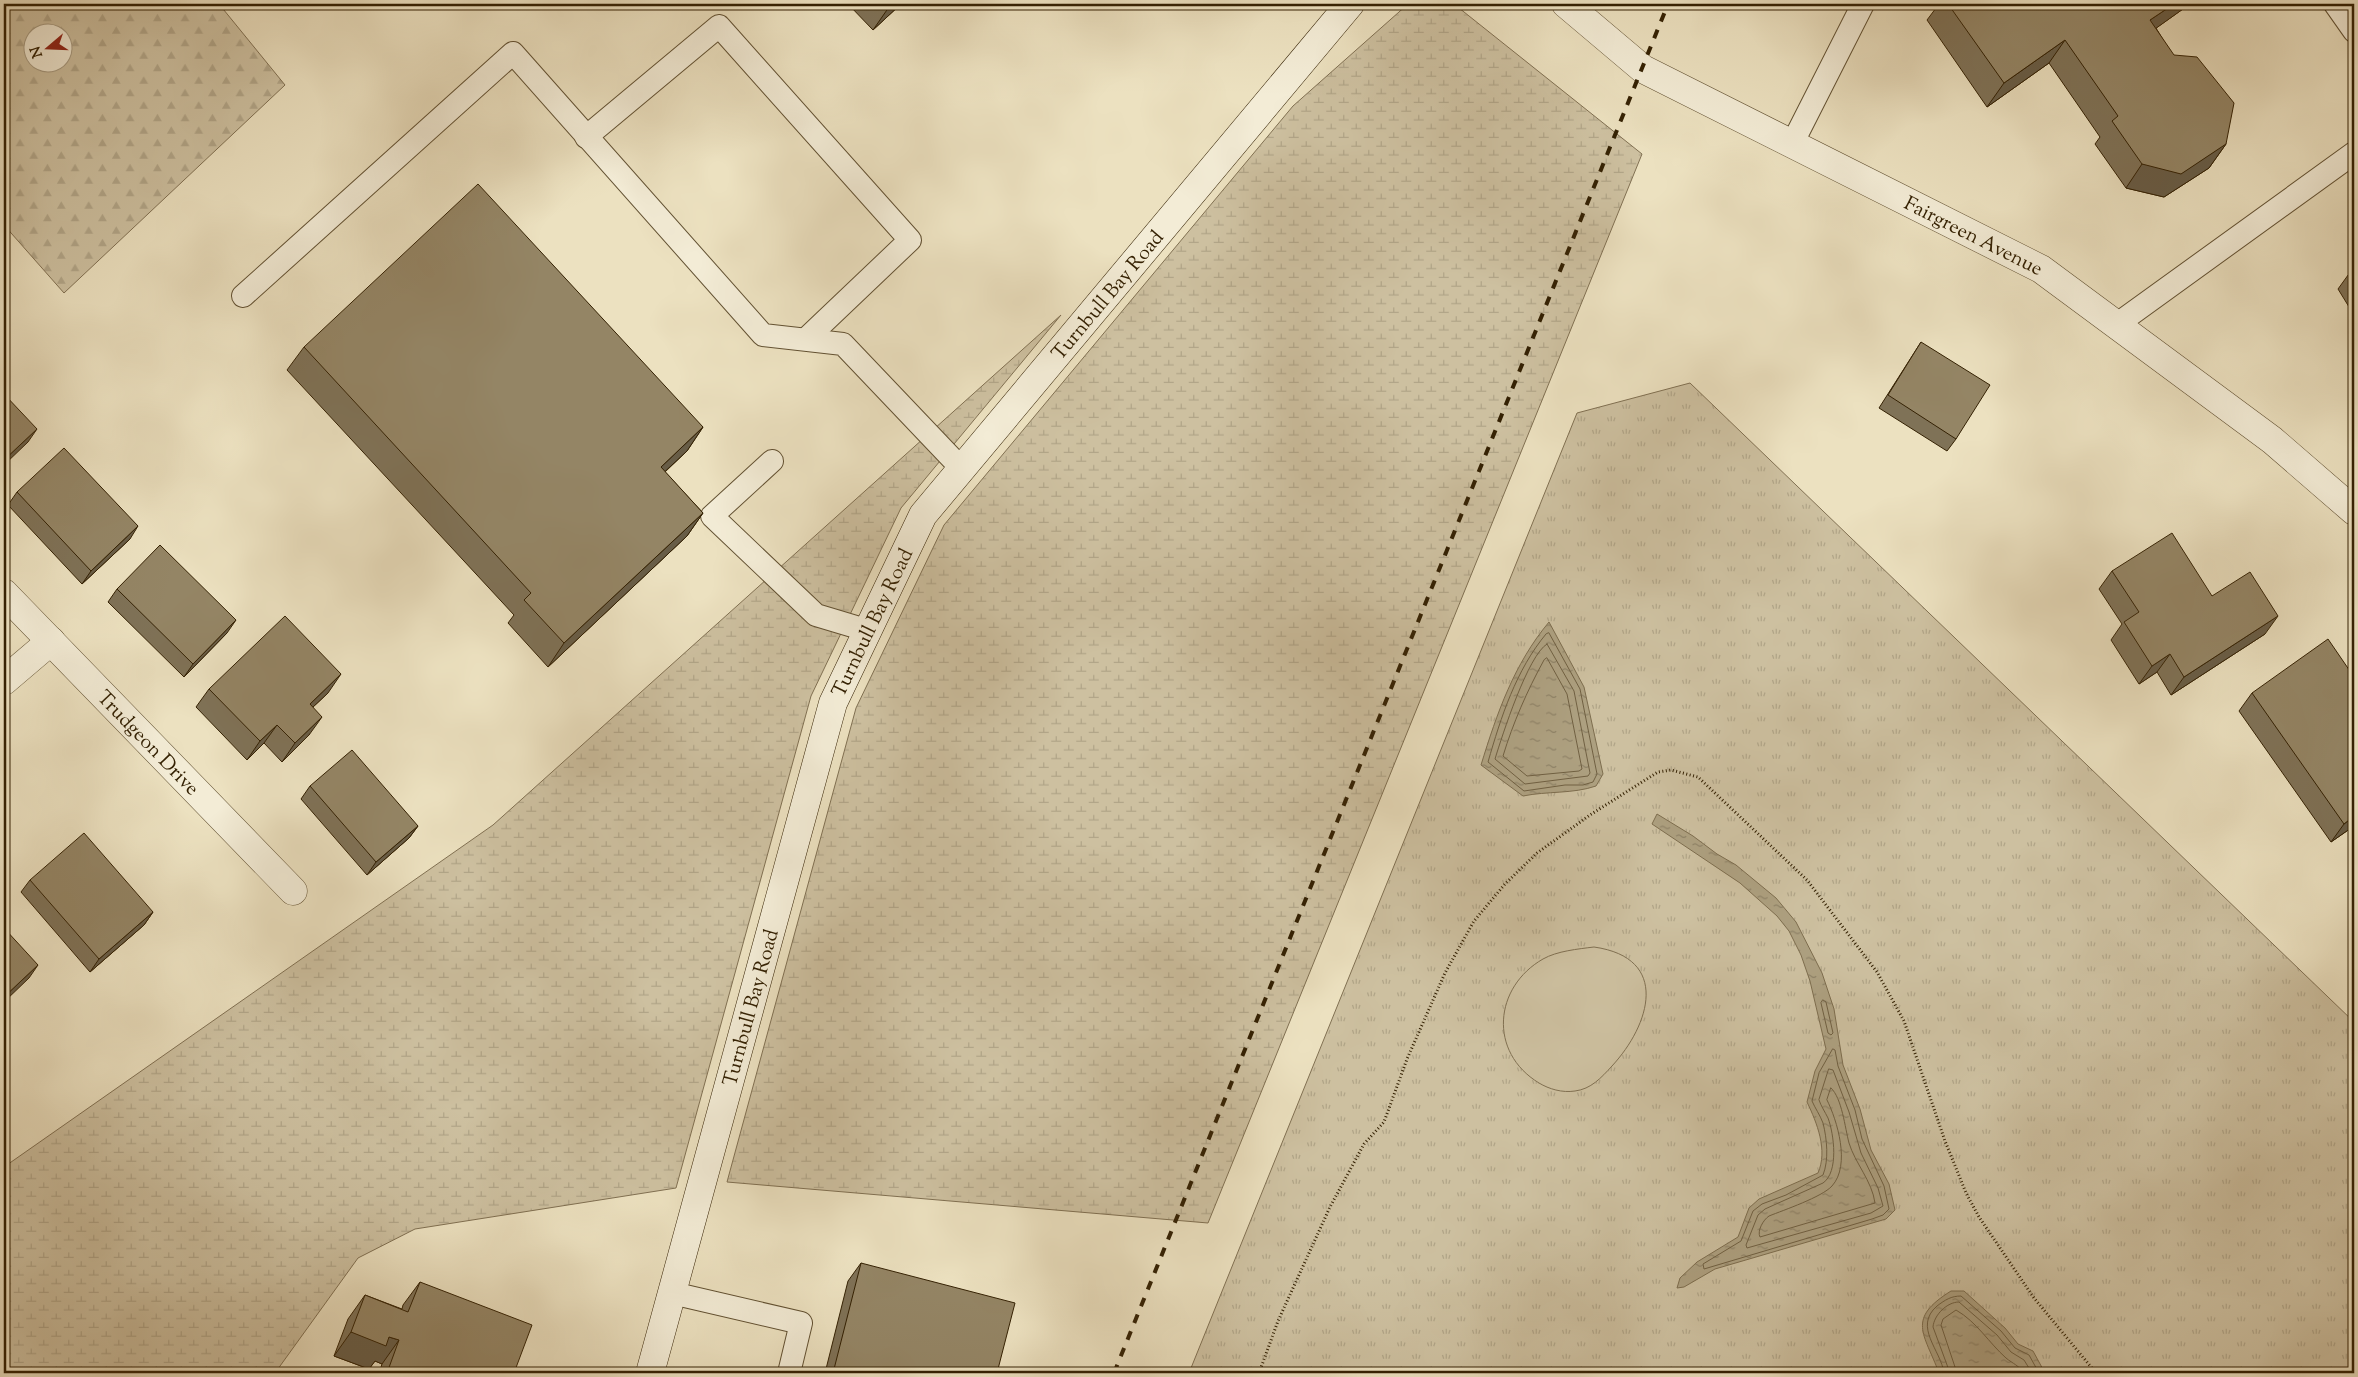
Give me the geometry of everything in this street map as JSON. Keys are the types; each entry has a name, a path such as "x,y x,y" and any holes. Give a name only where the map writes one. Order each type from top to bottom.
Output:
{"street":[{"name":"Turnbull Bay Road","path":"650,1373 833,703 866,630 923,515 1350,4"},
{"name":"Fairgreen Avenue","path":"1566,4 1643,69 2041,269 2272,440 2354,511"},
{"name":"Trudgeon Drive","path":"4,593 293,891"},
{"path":"4,681 51,641"}],"lane":[{"path":"1792,144 1863,4"},
{"path":"2335,4 2354,31"},
{"path":"586,137 719,26 910,240 806,340"},
{"path":"243,296 513,53 763,334 843,344 962,469"},
{"path":"2116,325 2354,153"},
{"path":"772,461 712,516 816,615 866,630"},
{"path":"672,1293 801,1323 789,1373"}],"path":[{"path":"1259,1373 1278,1320 1330,1207 1364,1144 1384,1122 1407,1059 1445,973 1474,921 1506,884 1537,853 1590,815 1658,772 1671,770 1698,777 1807,880 1877,972 1904,1020 1945,1140 1966,1193 1979,1217 2034,1298 2096,1373"}],"green space":[{"path":"4,4 219,4 285,85 64,293 4,225"},
{"path":"1408,4 1454,4 1642,154 1208,1223 727,1182 856,708 944,525 1293,106"},
{"path":"1061,315 901,508 811,696 676,1188 415,1229 358,1258 275,1373 4,1373 4,1167 493,825"},
{"path":"1690,383 2354,1022 2354,1373 1189,1373 1577,413"},
{"path":"1594,947 1618,954 1635,964 1644,979 1646,995 1643,1013 1636,1032 1625,1050 1600,1079 1581,1090 1556,1090 1539,1083 1523,1070 1511,1054 1505,1038 1504,1020 1507,1002 1515,986 1527,971 1543,959 1561,952"}],"water":[{"path":"1549,622 1584,687 1603,774 1596,786 1587,789 1523,796 1481,765 1500,708 1516,672"},
{"path":"1657,814 1736,865 1776,898 1796,922 1822,973 1834,1009 1843,1065 1860,1109 1871,1150 1889,1184 1895,1210 1886,1219 1715,1269 1684,1287 1677,1288 1680,1278 1697,1262 1738,1237 1749,1208 1759,1199 1818,1173 1821,1164 1822,1146 1818,1128 1807,1102 1815,1071 1826,1049 1810,981 1801,955 1789,931 1777,916 1740,883 1652,824"},
{"path":"1951,1291 1964,1291 2005,1328 2018,1344 2033,1351 2045,1373 1939,1373 1924,1337 1923,1319 1928,1310 1937,1301"}],"building":[{"path":"1948,4 2174,4 2150,20 2174,55 2197,57 2234,103 2226,144 2181,174 2142,164 2112,121 2118,116 2065,40 2004,83"},
{"path":"478,184 703,427 661,467 703,513 564,643 524,600 531,593 304,347"},
{"path":"1921,342 1990,385 1956,439 1888,395"},
{"path":"4,394 37,429 4,460"},
{"path":"64,448 138,526 91,571 17,492"},
{"path":"2172,533 2212,596 2250,572 2278,616 2184,677 2170,654 2152,666 2124,622 2139,612 2112,571"},
{"path":"160,545 236,620 193,664 117,589"},
{"path":"285,616 341,674 310,704 322,717 295,743 277,725 260,741 209,689"},
{"path":"2328,639 2354,677 2354,816 2344,824 2252,693"},
{"path":"352,750 418,826 376,862 310,786"},
{"path":"84,833 153,912 99,959 30,880"},
{"path":"4,928 38,965 4,997"},
{"path":"861,1263 1015,1303 997,1373 833,1373"},
{"path":"420,1282 532,1325 514,1373 387,1373 399,1340 389,1337 386,1346 351,1332 365,1295 408,1312"}],"railway":[{"path":"1114,1373 1668,4"}]}
